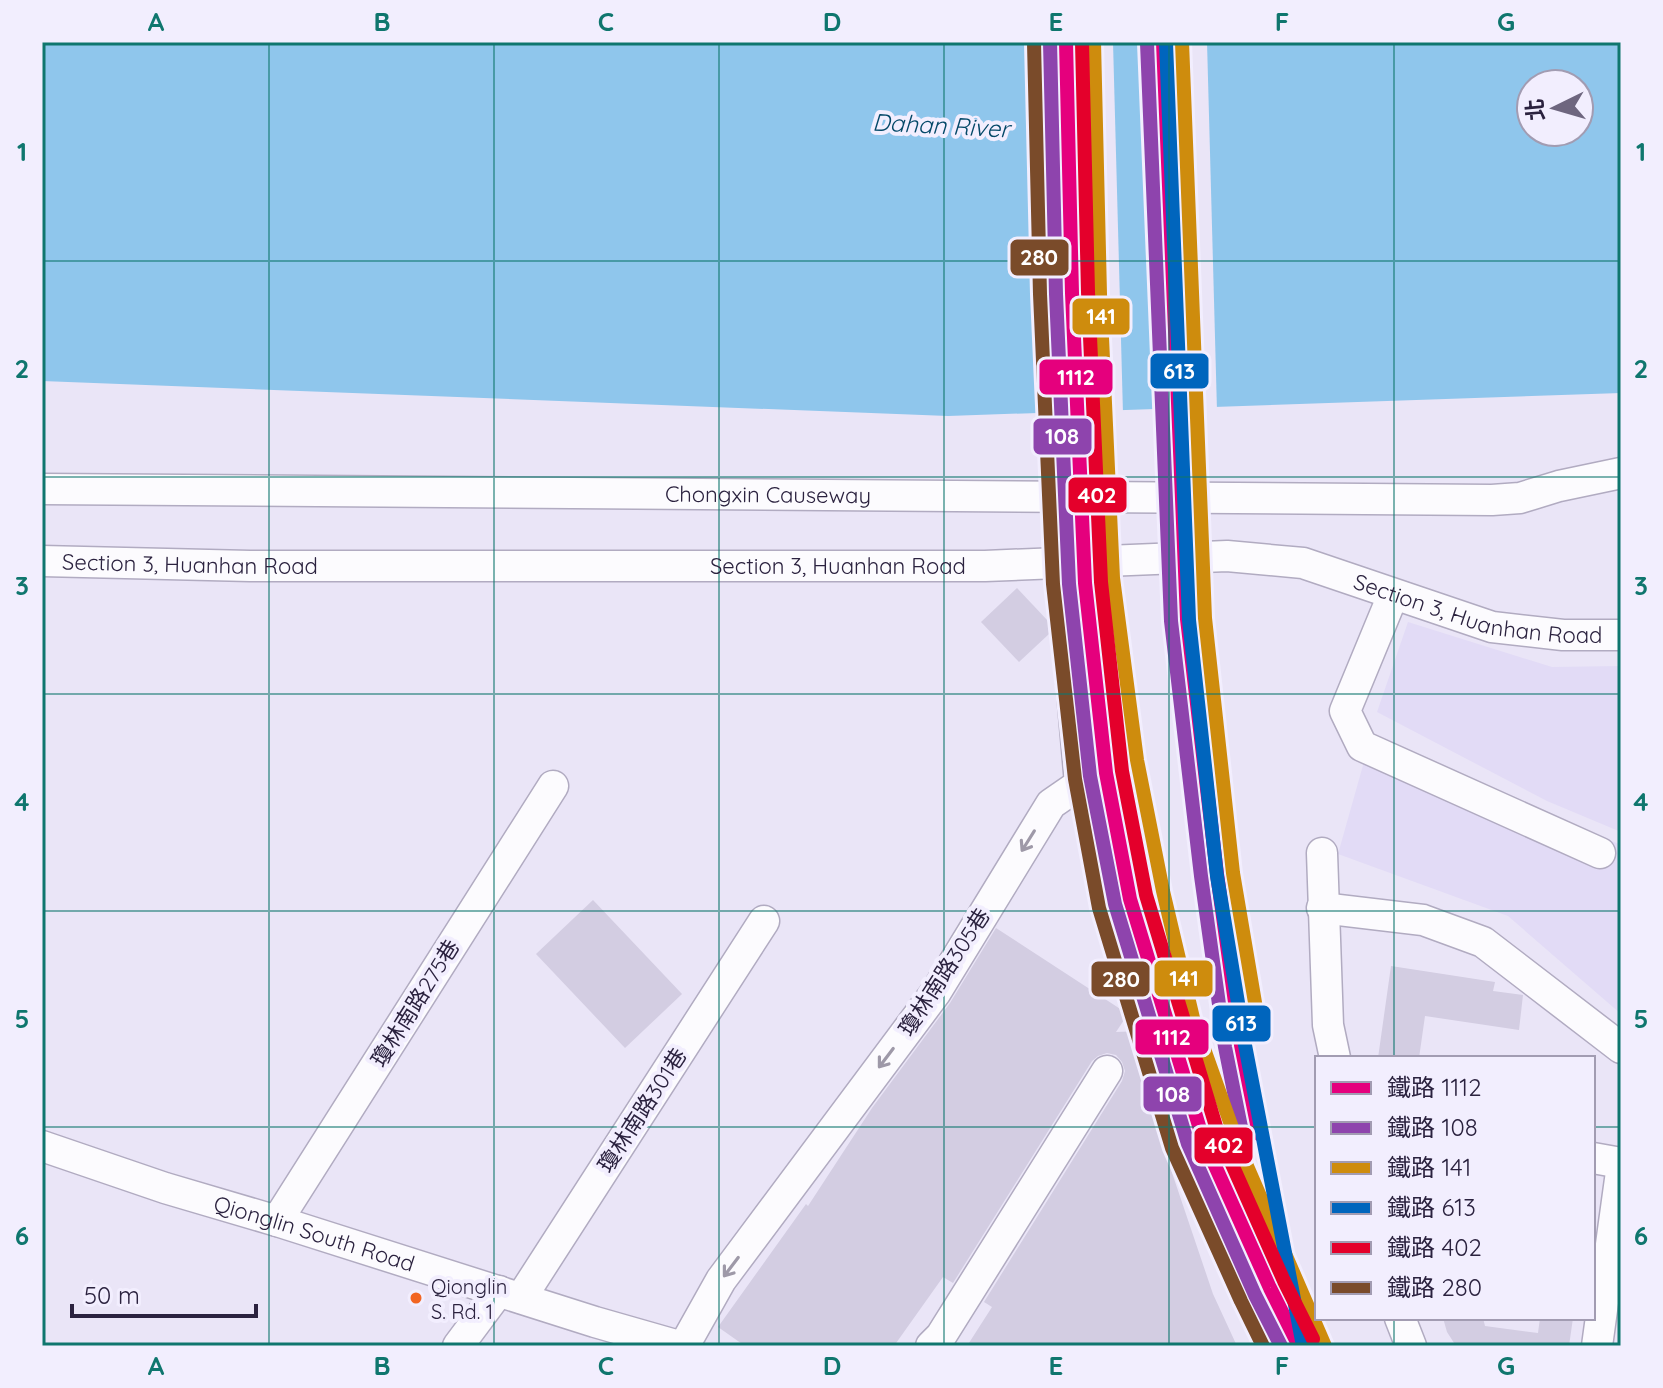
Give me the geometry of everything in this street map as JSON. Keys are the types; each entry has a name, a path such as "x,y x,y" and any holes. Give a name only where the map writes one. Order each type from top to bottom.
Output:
{"street":[{"name":"Chongxin Causeway","path":"42,489 1492,500 1520,498 1621,473"},
{"name":"Section 3, Huanhan Road","path":"42,561 250,566 969,566 1227,556 1303,563 1492,627 1563,635 1621,635"},
{"name":"瓊林南路305巷","path":"682,1346 721,1280 936,992 1051,804 1080,784 1061,563"},
{"path":"1393,595 1345,711 1362,746 1600,853"},
{"name":"瓊林南路275巷","path":"277,1221 553,786"},
{"path":"1322,853 1328,1025 1335,1056"},
{"path":"1322,908 1423,920 1483,942 1621,1048"},
{"name":"瓊林南路301巷","path":"458,1346 510,1295 764,921"},
{"path":"931,1346 941,1336 1107,1071"},
{"name":"Qionglin South Road","path":"42,1146 165,1188 682,1346"},
{"path":"1595,1158 1621,1163"},
{"path":"1597,1346 1621,1172"},
{"path":"1401,1320 1411,1346"}],"shaded area":[{"path":"1408,622 1552,667 1621,666 1621,832 1547,801 1377,712"},
{"path":"1371,737 1621,845 1621,1014 1508,916 1338,854"}],"water":[{"name":"Dahan River","path":"42,42 1621,42 1621,393 948,416 42,381"}],"pier":[{"path":"1056,42 1113,42 1123,414 1066,416"},
{"path":"1156,42 1207,42 1217,411 1166,413"}],"building":[{"path":"1017,588 1048,621 1049,634 1019,662 981,622"},
{"path":"593,900 682,994 625,1048 536,954"},
{"path":"996,928 1128,1014 1116,1032 1141,1031 1167,1158 1213,1294 1237,1346 967,1346 992,1307 984,1302 1122,1081 1125,1071 1122,1062 1116,1055 1107,1053 1092,1061 953,1283 943,1277 894,1346 745,1346 718,1327 806,1204 808,1206 872,1108 950,1003"},
{"path":"1391,966 1495,982 1493,991 1523,995 1519,1030 1425,1016 1419,1056 1378,1056"},
{"path":"1444,1320 1484,1320 1485,1326 1538,1333 1540,1320 1573,1320 1569,1346 1456,1346"}],"rail line":[{"name":"108","path":"1050,42 1056,294 1069,584 1090,776 1115,904 1188,1144 1281,1346"},
{"name":"1112","path":"1066,42 1072,293 1085,583 1106,773 1130,899 1203,1139 1299,1346"},
{"name":"402","path":"1082,42 1088,292 1101,582 1122,771 1146,895 1218,1133 1313,1339"},
{"name":"141","path":"1094,42 1100,294 1113,578 1137,760 1193,1018 1240,1150 1325,1346"},
{"name":"1112","path":"1163,42 1187,619 1217,874 1241,1045 1259,1134"},
{"name":"141","path":"1182,42 1205,618 1233,873 1259,1026"},
{"name":"280","path":"1034,43 1040,294 1053,584 1075,779 1099,908 1172,1148 1263,1346"},
{"name":"108","path":"1147,43 1171,621 1201,876 1225,1047 1243,1137"},
{"name":"613","path":"1166,43 1189,620 1217,876 1245,1045 1303,1346"}],"place":[{"name":"Qionglin S. Rd. 1","path":"416,1298"}]}
